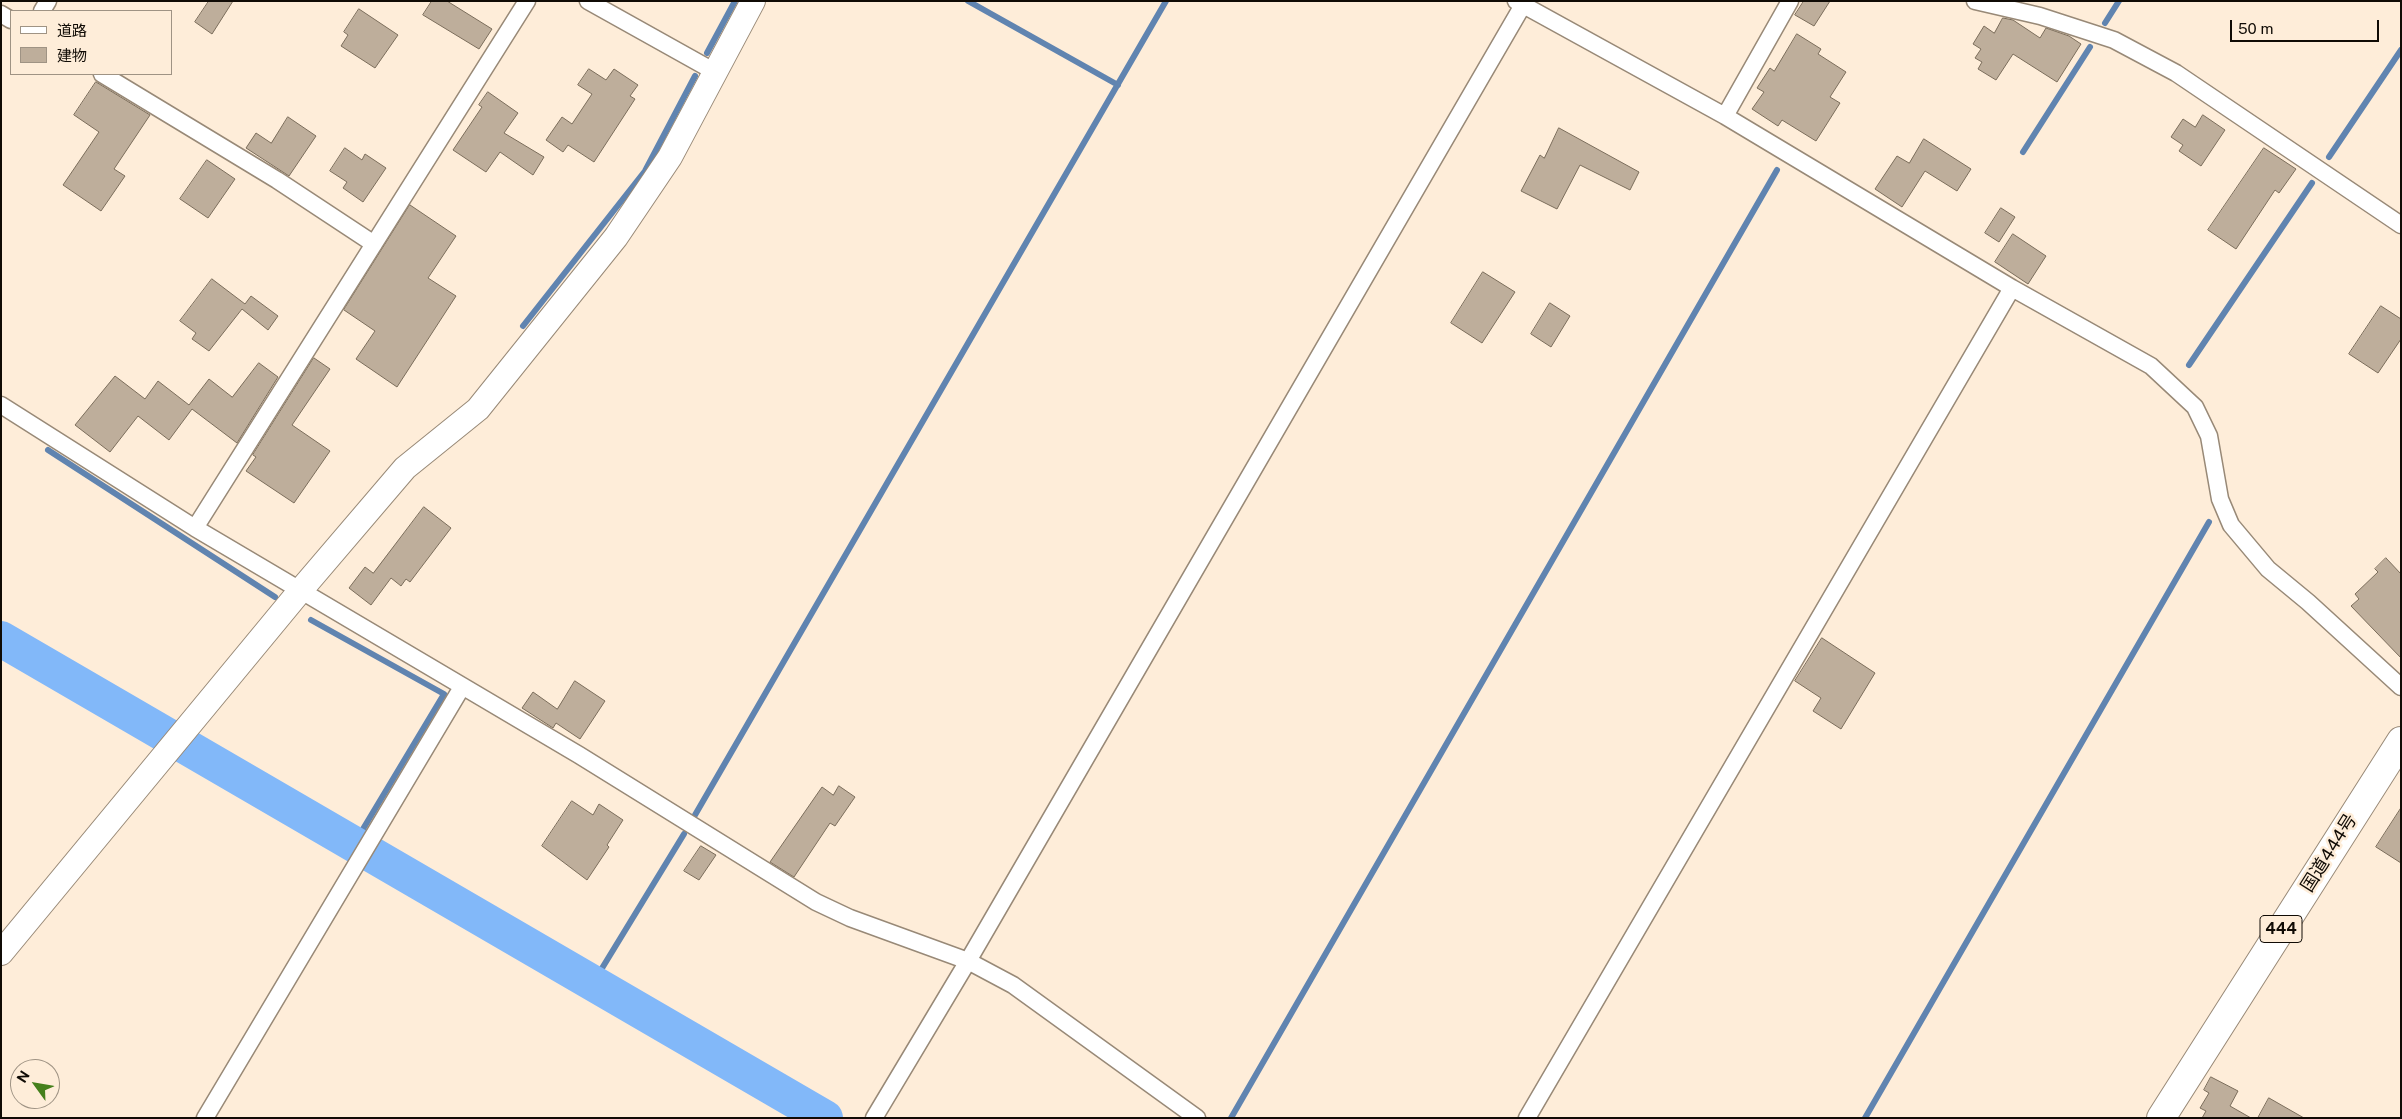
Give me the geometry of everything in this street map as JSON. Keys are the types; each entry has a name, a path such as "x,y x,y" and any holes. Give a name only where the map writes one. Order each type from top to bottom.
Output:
{"highway":[{"name":"国道444号","path":"2161,1118 2401,741"}],"street":[{"path":"195,528 527,1"},
{"path":"588,1 717,73"},
{"path":"1,953 300,591 405,468 478,409 616,237 670,157 717,73 754,1"},
{"path":"1725,116 1790,1"},
{"path":"1975,1 2040,16 2114,40 2176,73 2401,224"},
{"path":"874,1118 968,960 1519,3 1725,116 2012,288 2151,366 2195,407 2209,436 2220,499 2231,525 2268,568 2401,687"},
{"path":"104,75 277,180 374,244"},
{"path":"1527,1118 2012,288"},
{"path":"1,405 195,528 579,755 816,902 850,918 968,960 1013,985 1197,1118"},
{"path":"205,1118 462,686"}],"building":[{"path":"209,1 233,1 212,34 195,22"},
{"path":"432,1 447,1 492,29 479,49 423,15"},
{"path":"1804,1 1830,1 1814,26 1795,15"},
{"path":"359,9 398,35 375,68 341,46 348,35 344,32"},
{"path":"2003,18 2013,20 2040,38 2046,28 2069,36 2081,44 2057,82 2013,54 1996,80 1978,69 1982,62 1975,58 1981,49 1973,44 1984,26 1994,33"},
{"path":"1797,34 1821,49 1818,54 1846,72 1830,97 1840,103 1816,141 1782,120 1778,126 1752,109 1764,92 1757,88 1770,68 1774,71"},
{"path":"589,69 606,80 614,69 638,85 630,96 635,99 594,162 568,145 563,152 546,140 562,117 572,124 592,94 578,85"},
{"path":"96,82 150,115 114,169 125,176 101,211 63,185 99,132 74,115"},
{"path":"488,92 518,113 504,133 544,157 533,175 500,152 486,172 453,150 482,107 479,105"},
{"path":"2203,115 2225,130 2201,166 2179,151 2183,145 2171,137 2183,119 2195,127"},
{"path":"288,117 316,136 289,176 246,148 256,133 271,143"},
{"path":"1559,128 1639,172 1630,190 1580,165 1557,209 1521,191 1540,155 1544,158"},
{"path":"1924,139 1971,169 1957,191 1925,171 1902,207 1875,189 1897,156 1909,163"},
{"path":"345,148 362,160 365,154 386,168 363,202 343,188 347,182 330,171"},
{"path":"2264,148 2296,169 2279,193 2275,190 2236,249 2208,230"},
{"path":"207,160 235,179 208,218 180,199"},
{"path":"410,205 456,236 428,278 456,296 397,387 356,359 375,331 344,310"},
{"path":"2001,208 2015,217 1999,242 1985,233"},
{"path":"2013,234 2046,256 2028,284 1995,262"},
{"path":"1483,272 1515,292 1482,343 1451,323"},
{"path":"212,279 245,304 251,296 278,316 268,330 242,309 209,351 192,339 196,333 180,321"},
{"path":"1550,303 1570,316 1551,347 1531,334"},
{"path":"2381,306 2401,319 2401,339 2378,373 2349,354"},
{"path":"314,358 330,369 292,425 330,451 294,503 246,471 256,457 253,455"},
{"path":"259,363 278,377 237,443 192,409 169,440 138,416 110,452 75,425 115,376 145,399 158,381 189,405 209,379 232,397"},
{"path":"424,507 451,528 410,582 406,579 401,586 391,578 371,605 349,588 365,567 373,573"},
{"path":"2386,558 2401,574 2401,658 2351,606 2359,599 2355,594 2378,572 2375,569"},
{"path":"1822,638 1875,673 1841,729 1813,711 1821,698 1795,681"},
{"path":"575,681 605,701 580,739 556,723 553,728 522,708 533,692 557,709"},
{"path":"839,786 855,797 835,826 830,823 794,877 770,862 822,787 833,795"},
{"path":"572,801 593,815 599,804 623,820 607,845 609,847 587,880 542,846"},
{"path":"2401,808 2401,863 2376,847"},
{"path":"701,846 716,855 699,880 684,871"},
{"path":"2211,1077 2238,1091 2230,1106 2251,1118 2202,1118 2206,1111 2200,1108 2209,1093 2204,1090"},
{"path":"2269,1098 2304,1118 2258,1118"}],"waterway":[{"path":"707,53 735,1"},
{"path":"968,1 1118,85"},
{"path":"695,815 1166,1"},
{"path":"2105,23 2119,1"},
{"path":"2023,152 2090,47"},
{"path":"2329,157 2401,50"},
{"path":"523,326 645,171 695,76"},
{"path":"1231,1118 1777,170"},
{"path":"2189,365 2312,183"},
{"path":"48,450 275,597"},
{"path":"1865,1118 2209,522"},
{"path":"311,620 444,694 354,844"},
{"path":"1,639 825,1118"},
{"path":"593,983 684,834"}]}
